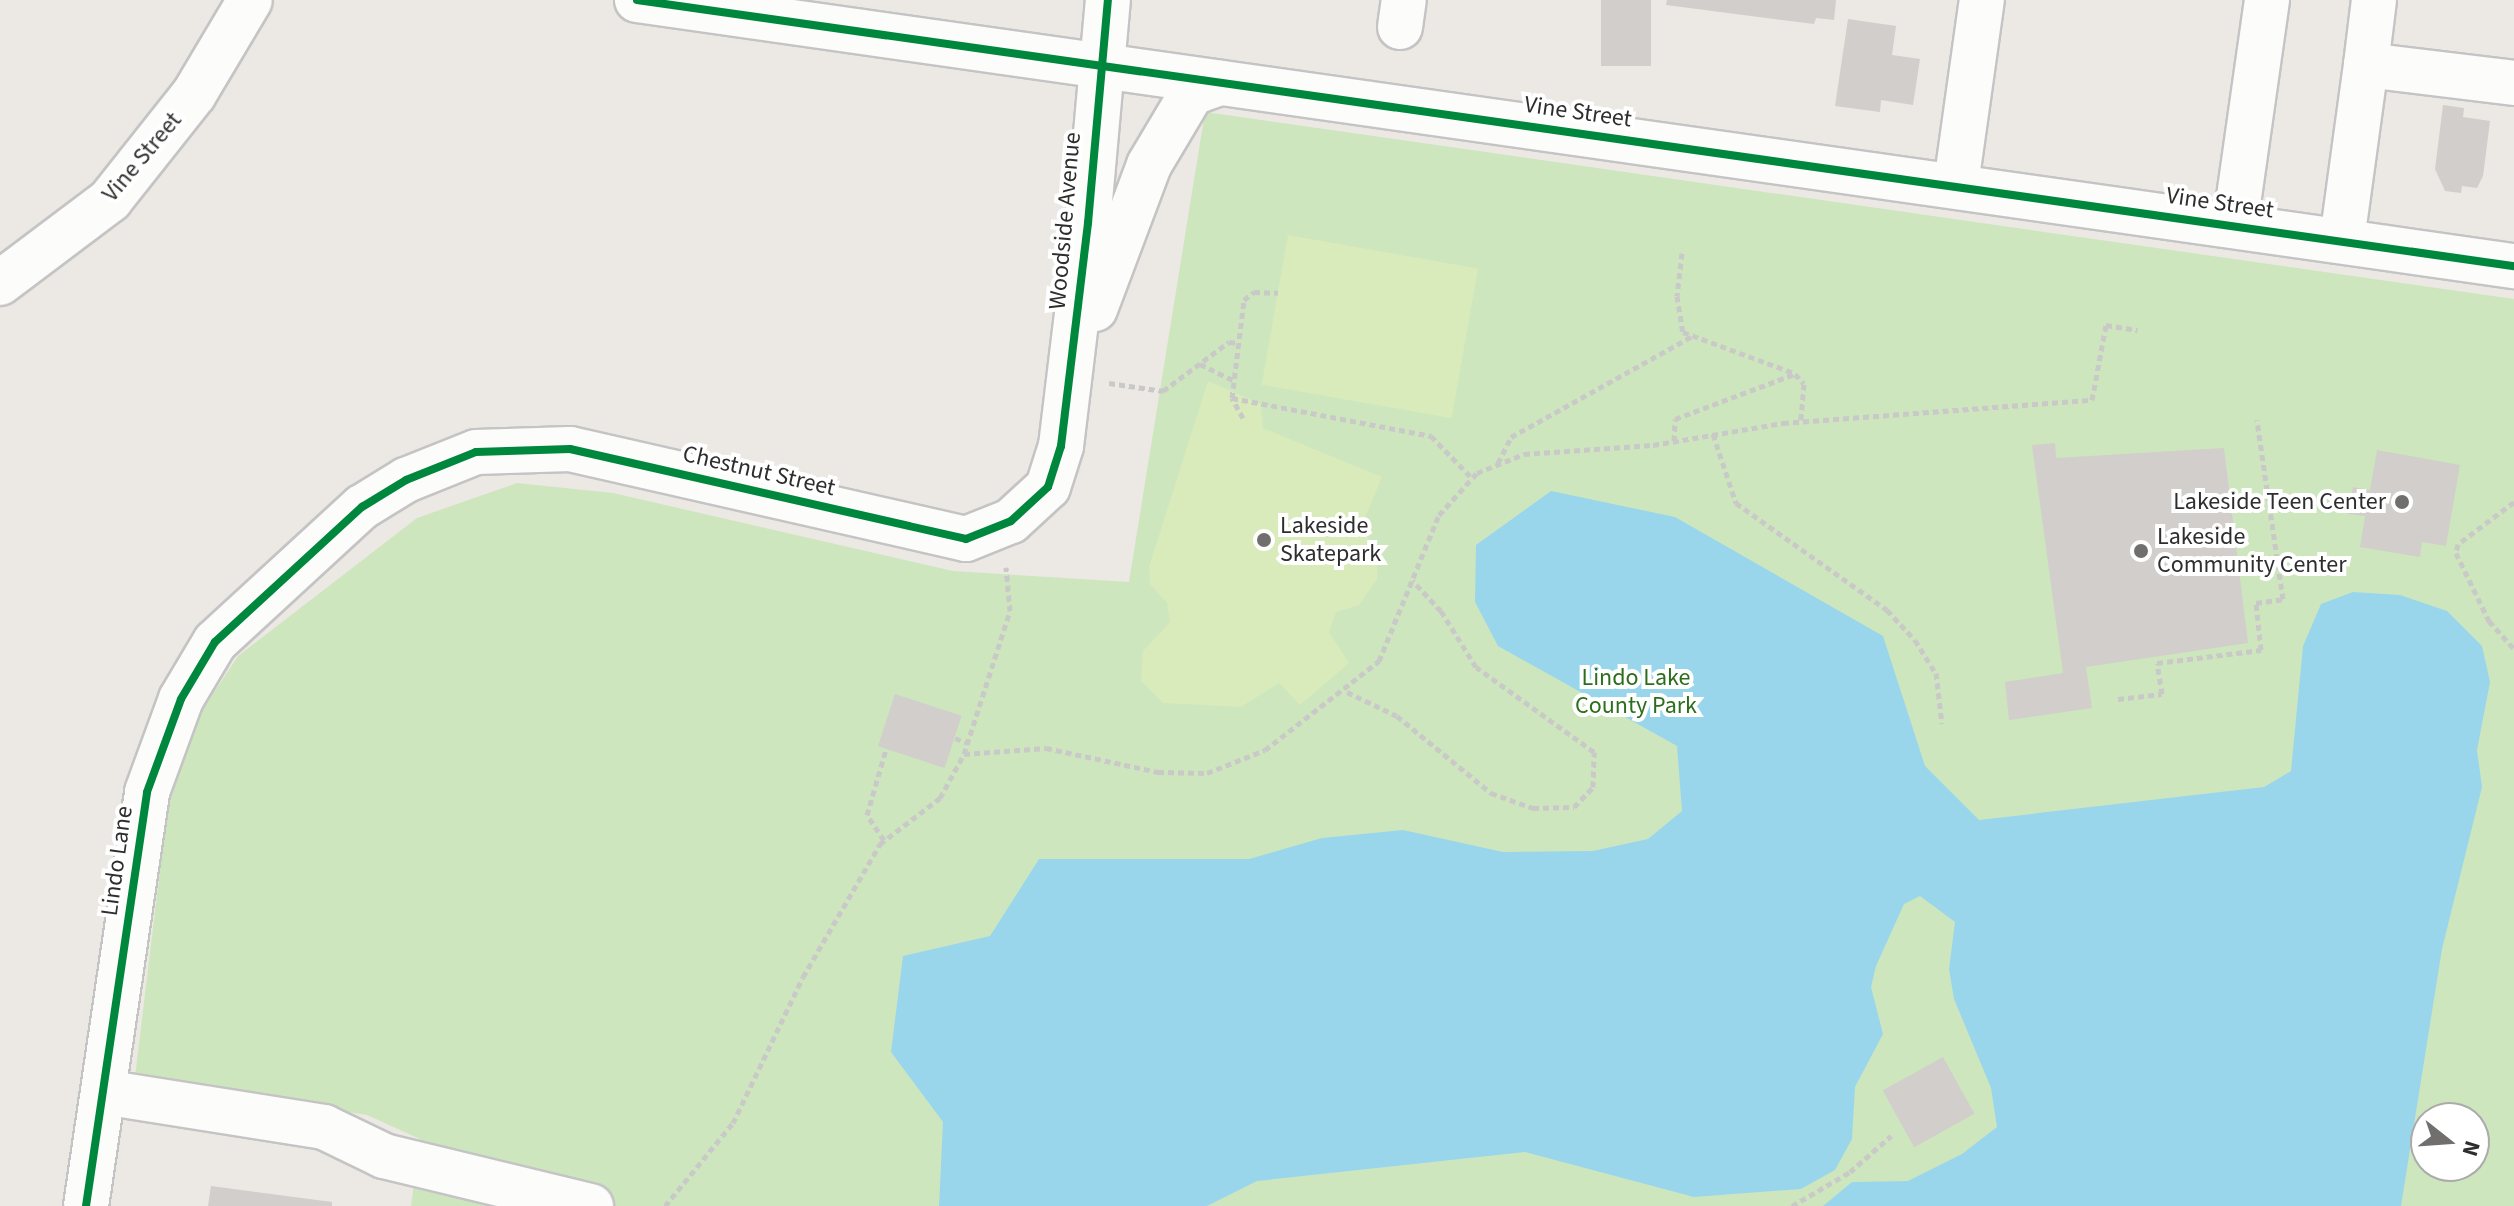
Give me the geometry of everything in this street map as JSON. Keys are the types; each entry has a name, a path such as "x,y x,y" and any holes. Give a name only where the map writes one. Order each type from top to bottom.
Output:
{"street":[{"name":"Vine Street","path":"0,283 110,200 194,94 250,0"},
{"name":"Vine Street","path":"637,0 732,7 1099,66 2342,240 2513,259"},
{"name":"Woodside Avenue","path":"1061,446 1108,0"},
{"path":"1956,184 1982,0"},
{"path":"2235,225 2267,0"},
{"path":"2342,240 2374,0"},
{"path":"2366,65 2514,83"},
{"path":"1069,379 1149,165 1192,93 1220,83"},
{"name":"Chestnut Street","path":"406,480 476,452 570,449 966,539 1003,524 1048,487 1061,446"},
{"name":"Lindo Lane","path":"86,1206 147,792 181,699 215,642 362,507 406,480"},
{"path":"103,1092 324,1127 384,1156 591,1206"}],"path":[{"path":"1682,253 1678,321 1694,335 1795,374 1804,384 1801,422"},
{"path":"1243,418 1232,398 1244,300 1254,292 1278,293"},
{"path":"964,754 1046,748 1158,772 1207,773 1265,750 1346,692 1379,661 1439,515 1472,478 1498,464 1524,454 1674,441 1801,422 2092,400 2106,325 2138,330"},
{"path":"1498,464 1511,437 1694,335"},
{"path":"1069,379 1163,391 1229,342 1238,343"},
{"path":"1200,364 1233,380"},
{"path":"1674,441 1675,419 1795,374"},
{"path":"1232,398 1431,436 1472,478"},
{"path":"2118,699 2162,694 2157,663 2261,650 2256,603 2283,599 2257,420"},
{"path":"1713,434 1736,503 1887,610 1915,640 1936,673 1942,724"},
{"path":"2514,502 2458,544 2456,553 2482,611 2514,649"},
{"path":"665,1206 733,1123 803,977 884,840 940,798 964,754 1010,611 1003,524"},
{"path":"1346,692 1397,716 1491,793 1533,808 1574,807 1593,787 1594,752 1476,667 1441,611 1412,580"},
{"path":"955,738 968,743"},
{"path":"884,840 867,815 886,749"},
{"path":"1792,1206 1850,1172 1891,1136"}],"green space":[{"name":"Lindo Lake County Park","path":"1205,112 2514,299 2514,1206 411,1206 420,1139 367,1115 135,1077 167,812 191,727 238,656 417,518 517,483 613,493 953,571 1129,582"},
{"path":"1288,235 1478,269 1452,418 1262,385"},
{"name":"Lakeside Skatepark","path":"1208,381 1261,404 1263,428 1382,477 1361,527 1378,552 1377,579 1359,605 1336,612 1329,632 1349,663 1300,705 1279,683 1241,707 1163,703 1141,681 1143,651 1170,622 1167,603 1150,584 1149,567"}],"water":[{"path":"1551,491 1675,517 1883,636 1925,766 1979,820 2264,787 2291,771 2303,646 2321,604 2353,592 2400,595 2447,611 2482,646 2490,682 2477,750 2482,787 2442,949 2418,1102 2410,1102 2410,1150 2401,1206 1823,1206 1852,1182 1908,1181 1962,1154 1997,1127 1991,1088 1954,999 1949,969 1955,922 1920,896 1904,904 1876,966 1871,987 1883,1034 1855,1087 1852,1139 1835,1170 1801,1189 1694,1197 1525,1152 1257,1181 1207,1206 939,1206 943,1122 891,1052 903,956 990,936 1039,859 1249,859 1322,838 1403,830 1503,852 1593,851 1648,839 1682,811 1677,746 1498,646 1475,602 1476,545"}],"building":[{"path":"1601,0 1651,0 1651,66 1601,66"},
{"path":"1667,0 1836,0 1834,20 1816,18 1814,24 1666,5"},
{"path":"1848,19 1896,26 1892,55 1920,59 1913,105 1881,100 1880,112 1835,106"},
{"path":"2443,105 2464,108 2463,117 2490,121 2483,176 2477,188 2462,186 2461,193 2445,191 2435,169"},
{"name":"Lakeside Community Center","path":"2055,443 2056,458 2224,448 2248,643 2086,667 2092,708 2009,720 2005,682 2063,673 2032,445"},
{"name":"Lakeside Teen Center","path":"2377,450 2460,465 2446,546 2422,542 2420,557 2360,547 2365,516 2348,514 2353,487 2370,490"},
{"path":"895,694 962,716 945,768 878,746"},
{"path":"1943,1057 1975,1114 1914,1147 1883,1090"},
{"path":"211,1186 332,1202 332,1206 208,1206"}],"cycle path":[{"path":"637,0 2514,266"},
{"path":"86,1206 147,792 181,699 215,642 362,507 406,480 476,452 570,449 966,539 1011,521 1048,487 1061,446 1088,223 1108,0"}],"place":[{"name":"Lakeside Teen Center","path":"2402,502"},
{"name":"Lakeside Skatepark","path":"1264,540"},
{"name":"Lakeside Community Center","path":"2141,551"}]}
